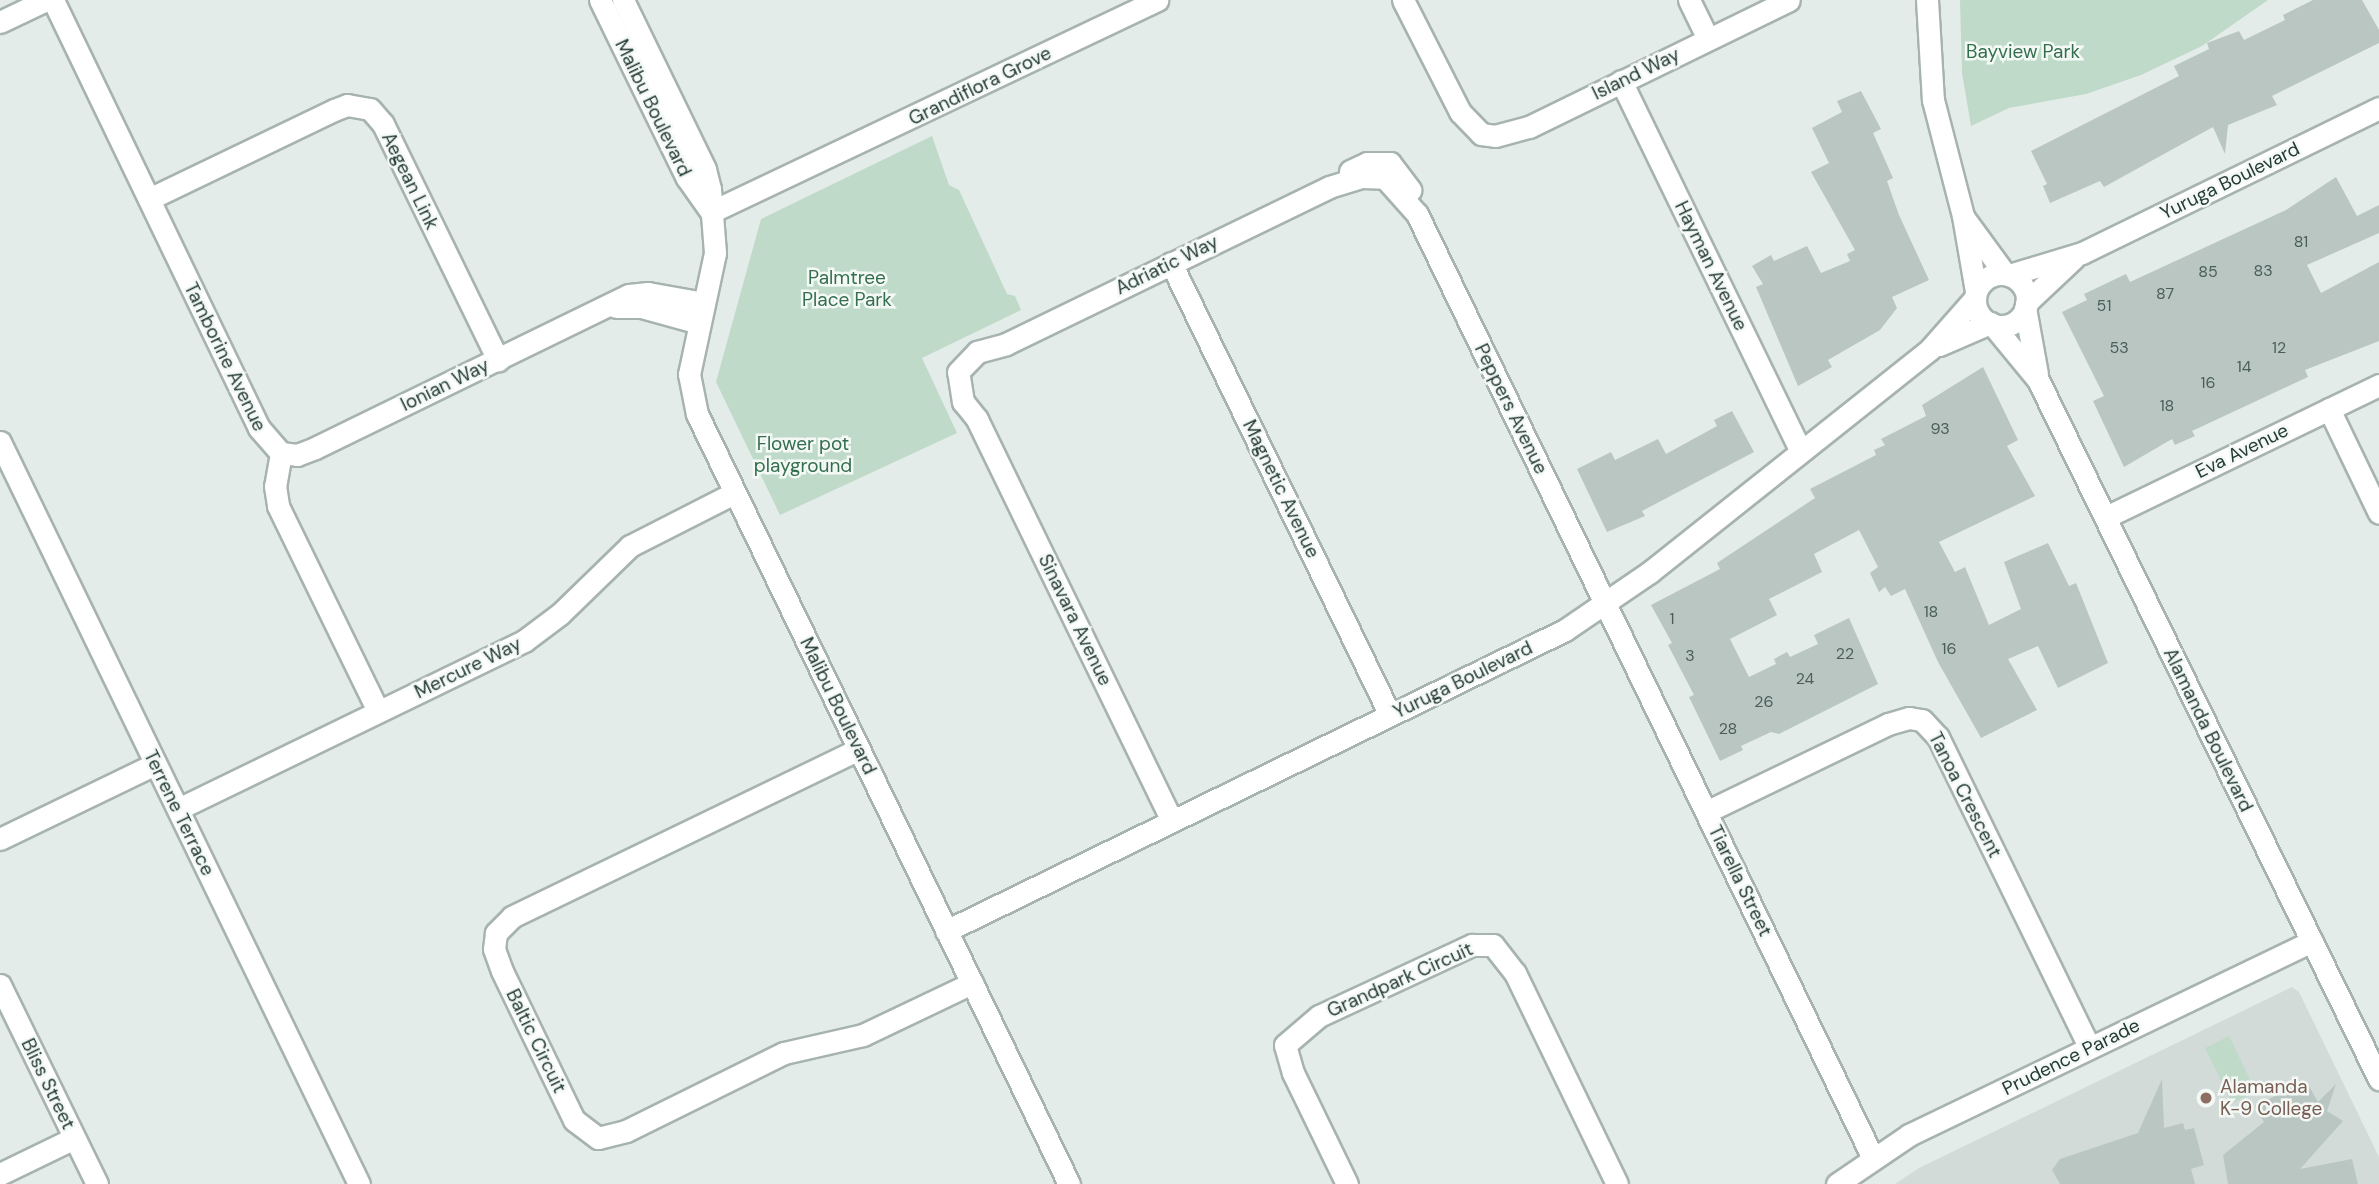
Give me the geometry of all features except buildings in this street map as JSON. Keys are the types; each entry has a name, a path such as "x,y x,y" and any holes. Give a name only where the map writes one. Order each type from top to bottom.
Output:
{"street":[{"path":"0,22 46,0"},
{"name":"Tamborine Avenue","path":"53,0 259,428 281,453"},
{"name":"Malibu Boulevard","path":"601,0 687,178 711,212"},
{"name":"Malibu Boulevard","path":"623,0 705,169 715,253 690,359 690,389 702,426 1069,1184"},
{"name":"Grandiflora Grove","path":"711,212 752,206 803,172 1157,0"},
{"name":"Island Way","path":"1403,0 1460,112 1481,134 1495,136 1529,127 1789,0"},
{"path":"1689,0 1708,39"},
{"path":"1927,0 1933,100 1963,216 1978,313 1991,324 2015,321 2026,305 2023,286 2007,275 1963,216"},
{"name":"Hayman Avenue","path":"1621,81 1801,451"},
{"name":"Aegean Link","path":"149,199 334,110 347,105 370,109 383,124 498,360"},
{"name":"Yuruga Boulevard","path":"2007,275 2082,253 2379,108"},
{"name":"Adriatic Way","path":"967,372 977,352 1006,344 1329,187 1387,171"},
{"name":"Peppers Avenue","path":"1387,171 1417,214 1606,604"},
{"name":"Yuruga Boulevard","path":"2026,305 2082,253"},
{"name":"Magnetic Avenue","path":"1171,263 1390,715"},
{"path":"1975,295 1991,275 2007,275"},
{"name":"Yuruga Boulevard","path":"946,931 1560,633 1606,604 1930,349 1975,295"},
{"name":"Alamanda Boulevard","path":"2026,305 2038,380"},
{"name":"Ionian Way","path":"281,453 305,453 607,307 641,307 701,313"},
{"name":"Yuruga Boulevard","path":"1930,349 1991,324"},
{"name":"Alamanda Boulevard","path":"1991,324 2038,380 2379,1079"},
{"name":"Sinavara Avenue","path":"967,372 959,393 977,419 1172,821"},
{"name":"Eva Avenue","path":"2106,517 2379,385"},
{"path":"2329,409 2379,513"},
{"name":"Terrene Terrace","path":"0,442 359,1184"},
{"path":"281,453 275,486 278,506 378,712"},
{"name":"Mercure Way","path":"178,809 534,635 630,546 734,493"},
{"name":"Tiarella Street","path":"1606,604 1873,1158"},
{"name":"Tanoa Crescent","path":"1706,812 1888,724 1922,720 1943,746 2089,1047"},
{"name":"Baltic Circuit","path":"859,749 505,921 496,933 494,949 537,1043 579,1126 603,1138 784,1053 863,1035 972,983"},
{"path":"0,839 155,764"},
{"name":"Prudence Parade","path":"1837,1184 1909,1135 2312,941"},
{"name":"Grandpark Circuit","path":"1347,1184 1285,1045 1319,1016 1472,945 1493,945 1515,973 1617,1184"},
{"name":"Bliss Street","path":"0,985 97,1184"},
{"path":"0,1174 74,1138"}],"shaded area":[{"name":"Alamanda K-9 College","path":"2292,987 2299,992 2379,1157 2379,1184 1895,1184 1919,1168"}],"green space":[{"name":"Bayview Park","path":"1960,0 2268,0 2202,46 2141,75 2086,94 2009,108 1971,126 1962,73"},
{"name":"Palmtree Place Park","path":"932,136 949,185 959,190 1007,294 1015,296 1021,310 922,358 957,433 780,515 716,382 761,219"},
{"path":"2229,1036 2256,1092 2232,1103 2205,1048"}],"place":[{"name":"Alamanda K-9 College","path":"2206,1098"}],"park label":[{"name":"Flower pot playground","path":"803,455"}]}
